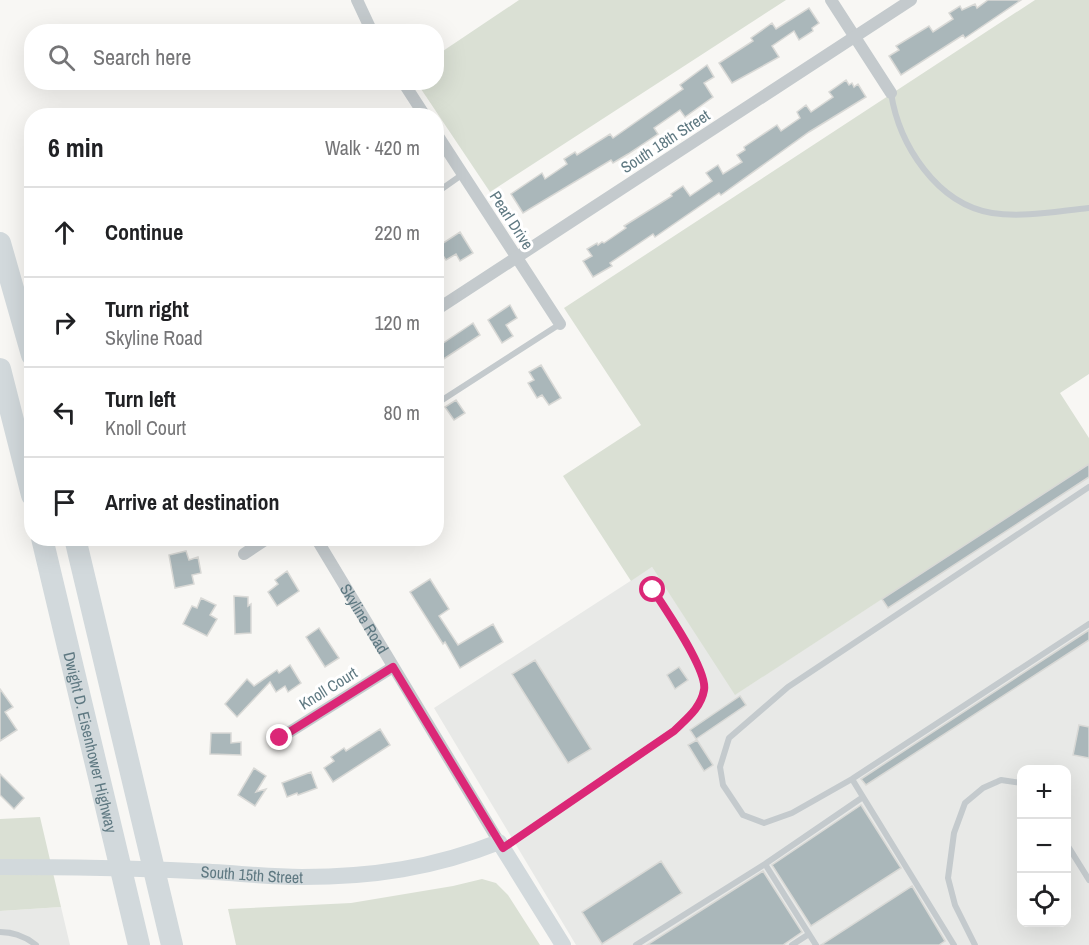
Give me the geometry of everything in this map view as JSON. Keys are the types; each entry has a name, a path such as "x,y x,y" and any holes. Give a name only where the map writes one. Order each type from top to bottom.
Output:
{"highway":[{"path":"0,243 24,328"},
{"path":"0,369 24,464"},
{"name":"Dwight D. Eisenhower Highway","path":"44,546 139,945"},
{"name":"Dwight D. Eisenhower Highway","path":"77,546 172,945"}],"main road":[{"name":"South 15th Street","path":"0,867 83,867 302,877 384,873 442,862 501,845"},
{"name":"Skyline Road","path":"501,845 563,945"}],"street":[{"path":"357,0 368,24"},
{"path":"831,0 891,93"},
{"name":"South 18th Street","path":"444,305 911,0"},
{"path":"408,90 420,108"},
{"name":"Pearl Drive","path":"444,145 560,324"},
{"path":"244,554 256,546"},
{"name":"Skyline Road","path":"321,546 501,845"},
{"name":"Knoll Court","path":"280,738 393,667"}],"lane":[{"path":"891,93 894,111 915,156 945,192 967,206 990,213 1010,215 1089,208"},
{"path":"444,187 463,174"},
{"path":"444,399 560,324"},
{"path":"1089,487 788,687 729,738 720,767 723,784 743,815 764,823 792,813 852,779 1089,624"},
{"path":"501,845 674,731 697,708 705,689 703,676 681,634 649,584"},
{"path":"852,779 954,945"},
{"path":"975,945 955,905 948,878 954,833 965,803 984,788 1001,780 1017,782"},
{"path":"636,945 765,864 863,797"},
{"path":"1071,851 1089,880"},
{"path":"765,864 816,945"},
{"path":"0,933 8,932 28,939 36,945"},
{"path":"792,945 809,934"}],"shaded area":[{"path":"519,0 786,0 490,192 444,123 444,108 434,108 422,90 444,90 444,50"},
{"path":"1035,0 1089,0 1089,374 1060,393 1089,438 1089,464 735,695 652,567 631,581 563,476 641,425 564,308"},
{"path":"1089,464 1089,945 576,945 434,708 652,567 736,694"},
{"path":"40,817 61,907 0,911 0,819"},
{"path":"482,879 496,883 508,895 540,945 236,945 228,909 351,903"},
{"path":"61,907 70,945 0,945 0,911"}],"building":[{"path":"988,0 1021,0 965,38 963,35 901,75 889,56 899,50 896,46 929,26 933,32 953,19 949,13 960,6 962,10 975,4 977,8"},
{"path":"809,8 819,23 812,28 813,31 799,40 794,31 772,46 779,57 732,83 719,63 753,41 751,38 772,23 776,29"},
{"path":"707,65 714,77 704,83 713,97 685,117 680,110 654,128 658,134 628,154 613,163 611,160 523,213 511,194 542,173 545,179 567,164 564,159 575,152 577,155 610,134 613,138 683,89 680,85"},
{"path":"846,80 854,87 858,84 866,97 809,132 721,195 719,193 655,237 653,234 610,263 612,266 593,277 583,261 592,256 587,249 597,243 598,245 604,243 626,228 624,226 672,196 671,194 683,186 690,196 712,181 706,173 718,165 723,174 742,162 737,155 745,150 744,147 777,125 781,131 800,118 797,112 806,105 811,112 833,97 829,92"},
{"path":"460,232 473,253 460,261 456,254 446,260 444,242"},
{"path":"510,305 517,318 506,325 513,336 502,343 488,320"},
{"path":"473,323 480,335 444,359 444,343"},
{"path":"541,365 561,398 549,405 542,395 537,398 528,383 534,380 529,372"},
{"path":"456,400 465,413 454,420 445,407"},
{"path":"1089,464 1089,477 888,608 882,599"},
{"path":"186,551 189,560 198,557 201,573 192,575 194,584 175,588 169,555"},
{"path":"287,571 299,591 277,606 268,592 278,584 275,580"},
{"path":"430,579 449,609 439,616 458,645 493,624 503,642 460,668 410,592"},
{"path":"234,596 248,597 248,606 251,604 251,633 235,634"},
{"path":"201,598 216,605 210,615 217,619 207,636 183,624 192,606 197,608"},
{"path":"319,628 339,658 325,667 306,637"},
{"path":"1089,630 1089,640 866,785 861,779"},
{"path":"535,660 591,749 568,763 512,674"},
{"path":"290,665 301,683 288,692 285,686 276,692 270,682 237,717 225,704 247,679 254,686 277,670 279,673"},
{"path":"679,667 688,680 675,689 667,675"},
{"path":"0,689 13,707 5,712 17,730 0,741"},
{"path":"740,696 746,705 696,739 690,730"},
{"path":"1079,725 1089,727 1089,758 1073,755"},
{"path":"380,729 390,745 333,782 324,768 334,761 331,757 344,748 346,751"},
{"path":"211,733 231,733 231,743 241,742 241,755 210,754"},
{"path":"697,740 713,765 704,771 688,745"},
{"path":"254,768 266,776 256,792 266,789 255,806 238,795"},
{"path":"311,772 317,788 287,797 282,783"},
{"path":"0,774 24,798 14,809 0,795"},
{"path":"861,805 901,868 811,926 772,865"},
{"path":"661,861 682,893 602,944 582,912"},
{"path":"763,871 802,932 783,945 647,945"},
{"path":"912,886 945,941 939,945 821,945"}],"route":[{"path":"280,738 393,667 503,848 674,731 697,708 705,689 703,676 681,634 653,590"}]}
